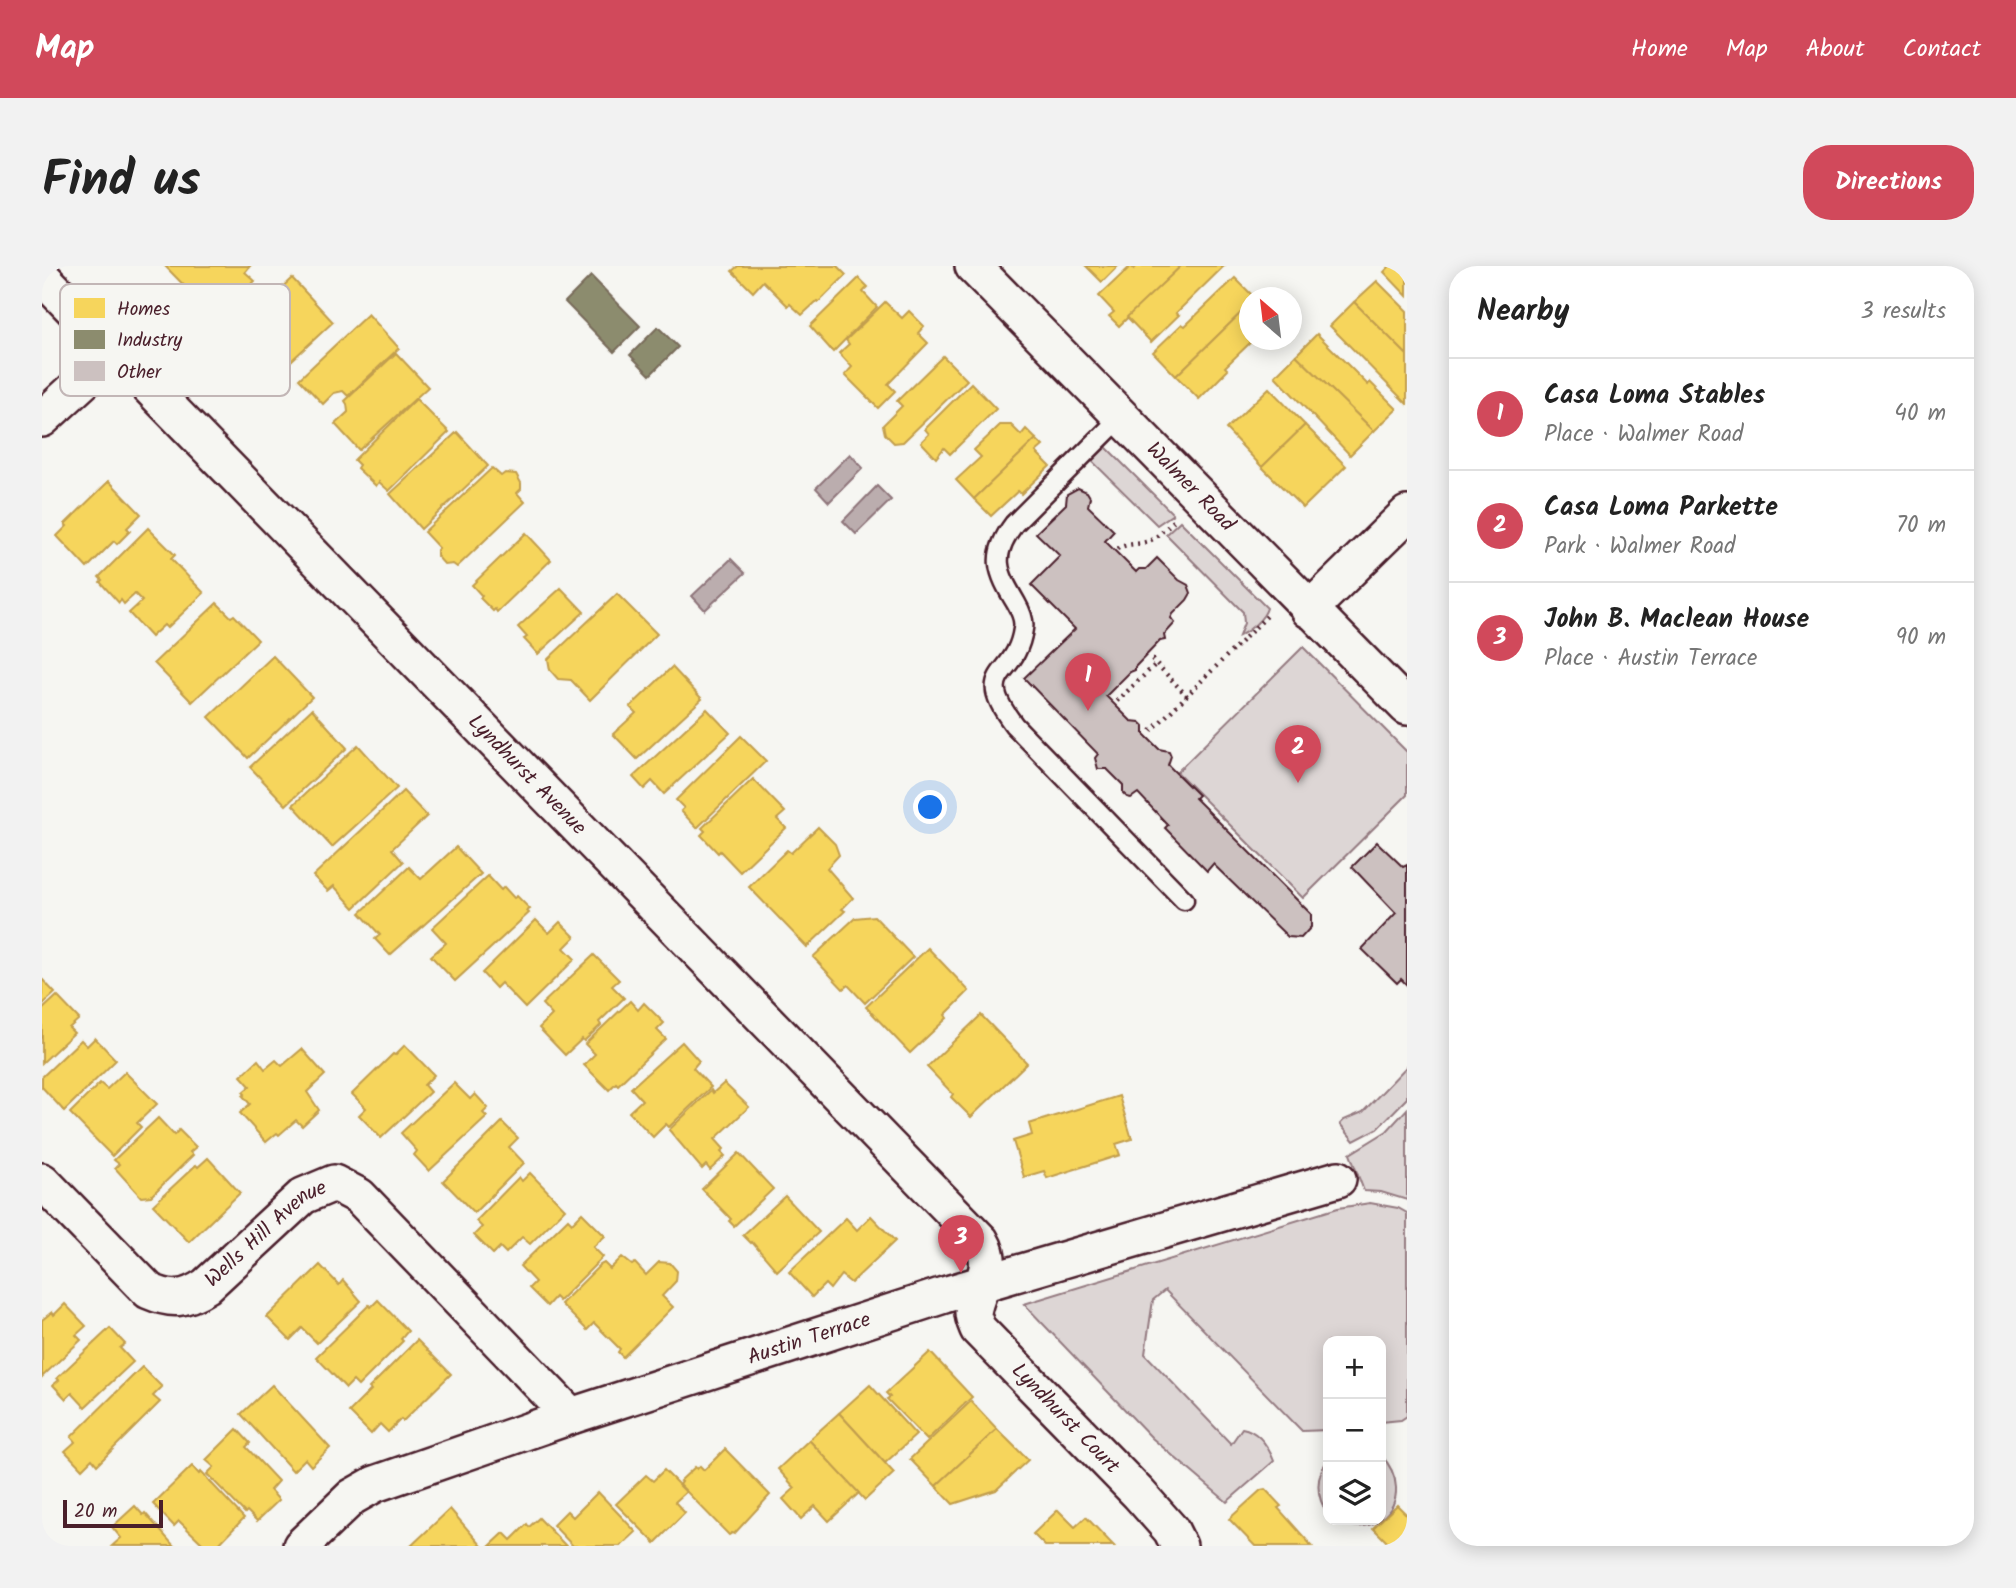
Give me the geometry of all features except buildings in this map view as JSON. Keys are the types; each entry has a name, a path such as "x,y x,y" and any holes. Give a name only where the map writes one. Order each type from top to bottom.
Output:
{"street":[{"name":"Walmer Road","path":"973,266 1407,707"},
{"name":"Lyndhurst Avenue","path":"42,277 60,296"},
{"path":"42,419 67,396"},
{"name":"Lyndhurst Avenue","path":"156,396 981,1241 988,1253 984,1283"},
{"path":"1309,610 1407,514"},
{"name":"Austin Terrace","path":"301,1546 352,1497 375,1485 572,1416 984,1283 1338,1179"},
{"name":"Wells Hill Avenue","path":"42,1181 149,1291 167,1299 191,1296 206,1286 303,1196 334,1183 359,1196 572,1416"},
{"name":"Lyndhurst Court","path":"984,1283 973,1314 978,1329 1139,1494 1171,1530 1179,1546"}],"lane":[{"path":"1121,417 1014,524 1002,540 998,566 1020,609 1024,627 1016,651 995,682 995,694 1014,725 1184,900"}],"path":[{"path":"1117,549 1125,544 1152,540 1181,515"},
{"path":"1152,731 1275,609"},
{"path":"1152,659 1187,696"},
{"path":"1117,701 1156,664"}],"shaded area":[{"path":"1104,445 1173,514 1157,525 1090,459"},
{"path":"850,454 863,468 829,502 816,488"},
{"path":"877,486 891,500 856,534 843,521"},
{"path":"1180,521 1267,608 1256,624 1239,636 1244,623 1243,612 1166,534"},
{"path":"731,559 745,573 705,610 692,596"},
{"path":"1303,647 1407,752 1407,795 1303,898 1177,772"},
{"path":"1407,1066 1407,1098 1377,1129 1354,1141 1340,1124 1363,1112"},
{"path":"1407,1109 1407,1200 1381,1192 1364,1191 1350,1154 1387,1131"},
{"path":"1370,1203 1398,1208 1407,1213 1407,1416 1401,1420 1386,1422 1386,1336 1323,1336 1323,1430 1302,1431 1165,1290 1153,1300 1145,1354 1231,1444 1242,1428 1248,1430 1262,1440 1274,1461 1227,1502 1152,1438 1024,1304 1338,1208"},
{"path":"1386,1462 1392,1471 1396,1488 1393,1504 1386,1514"},
{"path":"1323,1467 1323,1505 1318,1487"}],"place":[{"name":"Casa Loma Stables","path":"1088,711"},
{"name":"Casa Loma Parkette","path":"1298,783"},
{"name":"John B. Maclean House","path":"961,1273"}]}
